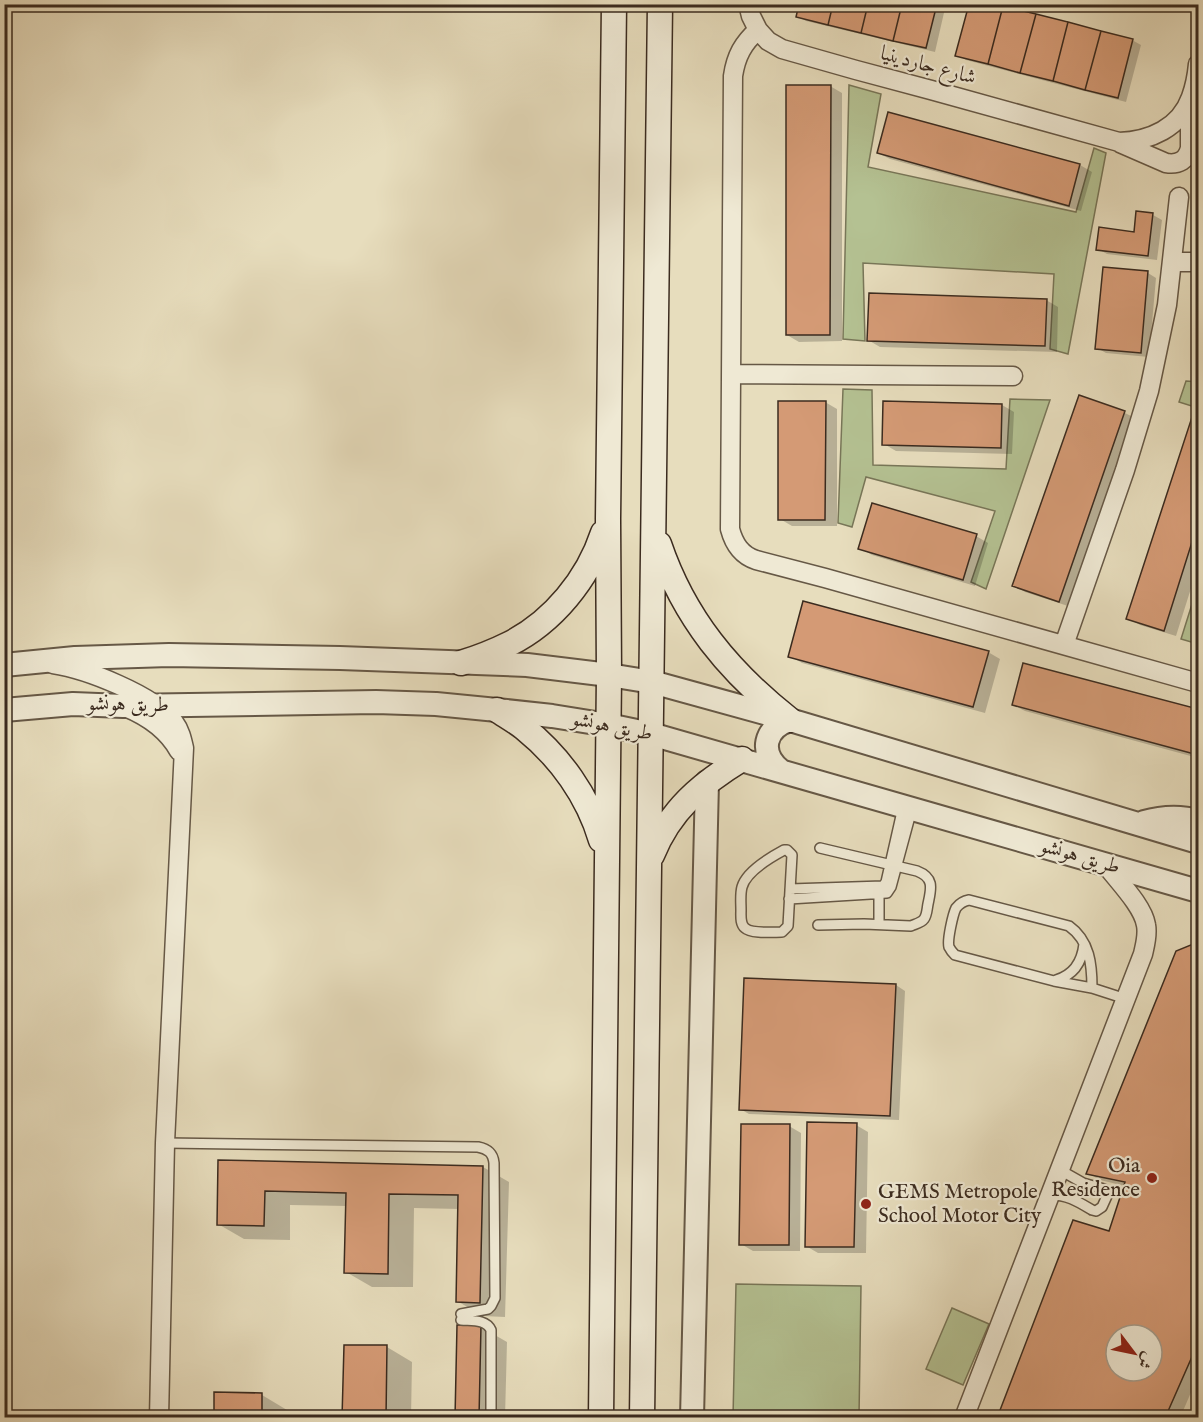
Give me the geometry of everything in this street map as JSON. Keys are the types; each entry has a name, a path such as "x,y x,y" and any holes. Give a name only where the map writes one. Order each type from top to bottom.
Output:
{"main road":[{"path":"600,1418 614,4"},
{"path":"642,1418 660,4"},
{"path":"461,663 486,655 511,643 534,629 554,611 587,569 608,519"},
{"path":"654,529 670,573 706,636 736,672 790,720"},
{"path":"497,710 531,734 567,771 593,817 606,856"},
{"path":"648,863 656,844 678,810 706,782 742,759"}],"street":[{"path":"748,4 758,30 740,50 735,63 734,76 730,529 736,545 747,557 756,560 1198,683"},
{"name":"شارع جاردينيا","path":"758,30 768,41 797,54 1119,142 1166,163 1179,163 1189,154 1190,99"},
{"name":"شارع جاردينيا","path":"1119,142 1140,140 1161,132 1173,123 1183,112 1190,99 1198,64"},
{"path":"1065,645 1125,470 1149,391 1167,305 1179,197"},
{"path":"1172,262 1198,262"},
{"path":"732,374 1013,376"},
{"path":"4,665 33,661 169,655 526,665 609,675 652,682 790,720 1198,842"},
{"path":"33,661 59,665 93,675 134,692 167,714 175,723 184,748 165,1143 159,1418"},
{"name":"طريق هونشو","path":"4,710 74,704 156,706 375,702 436,704 552,716 651,734 1198,891"},
{"path":"123,706 139,712 154,722 171,740 184,762"},
{"path":"780,770 769,758 767,742 775,727 790,720"},
{"path":"692,1418 706,782"},
{"path":"1139,824 1172,817 1198,821"},
{"path":"964,1418 1147,940 1147,926 1143,912 1106,865"}],"lane":[{"path":"790,895 887,893 890,889 893,865 907,808"},
{"path":"818,924 910,926 923,920 931,887 930,881 922,873 820,848"},
{"path":"784,850 792,855 790,895 788,926 785,930 754,932 743,927 741,892 744,881 752,872 784,850"},
{"path":"790,895 883,886 893,865"},
{"path":"879,894 879,924"},
{"path":"1092,988 1090,962 1084,944 1075,930 1063,923 975,901 963,901 958,905 948,942 955,955 1054,981 1092,988 1126,999"},
{"path":"1054,981 1076,968 1083,953 1084,944"},
{"path":"165,1143 478,1147 490,1151 494,1163 495,1298 494,1303 488,1308 461,1317 485,1323 491,1330 491,1418"},
{"path":"1050,1195 1070,1197 1096,1211 1107,1196 1104,1189 1078,1181 1060,1170"}],"green space":[{"path":"849,85 881,94 868,167 1076,212 1094,148 1106,153 1068,354 1050,349 1054,274 863,263 865,341 843,339"},
{"path":"1186,381 1198,382 1198,408 1179,402"},
{"path":"843,389 872,390 873,465 1006,469 1010,399 1050,400 986,589 971,582 995,511 866,477 852,527 838,523"},
{"path":"1198,585 1198,644 1181,639"},
{"path":"736,1284 861,1286 859,1417 733,1417"},
{"path":"952,1308 989,1324 963,1385 926,1369"}],"building":[{"path":"799,4 833,4 828,25 796,17"},
{"path":"833,4 868,4 861,33 828,25"},
{"path":"868,4 902,4 893,41 861,33"},
{"path":"902,4 937,4 926,48 893,41"},
{"path":"969,4 1003,6 988,64 955,56"},
{"path":"1003,6 1036,14 1020,73 988,64"},
{"path":"1036,14 1068,22 1053,81 1020,73"},
{"path":"1068,22 1101,31 1085,90 1053,81"},
{"path":"1101,31 1133,39 1118,98 1085,90"},
{"path":"786,85 831,85 830,335 786,335"},
{"path":"888,112 1080,164 1069,206 877,153"},
{"path":"1136,211 1153,213 1148,256 1096,250 1099,227 1134,232"},
{"path":"1103,267 1148,271 1141,353 1095,349"},
{"path":"869,293 1047,299 1045,346 867,341"},
{"path":"1079,395 1125,411 1059,602 1012,586"},
{"path":"778,401 826,401 825,520 778,520"},
{"path":"883,401 1002,404 1001,448 882,445"},
{"path":"1193,414 1198,415 1198,523 1164,631 1126,619"},
{"path":"872,503 977,534 963,580 858,549"},
{"path":"803,601 989,651 973,707 788,657"},
{"path":"1023,663 1198,709 1198,755 1012,705"},
{"name":"Oia Residence","path":"1198,942 1198,1343 1165,1418 997,1418 1073,1220 1109,1231 1125,1182 1086,1174 1176,951"},
{"path":"744,978 896,984 890,1116 739,1110"},
{"path":"807,1122 857,1123 854,1247 805,1247"},
{"path":"741,1124 790,1124 789,1245 739,1245"},
{"path":"218,1160 483,1166 480,1303 456,1302 458,1195 389,1194 388,1274 344,1273 346,1193 265,1191 264,1226 217,1225"},
{"path":"457,1325 481,1325 479,1418 455,1418"},
{"path":"344,1345 387,1345 386,1418 342,1418"},
{"path":"214,1392 262,1393 262,1418 214,1418"}],"place":[{"name":"Oia Residence","path":"1152,1178"},
{"name":"GEMS Metropole School Motor City","path":"866,1204"}]}
